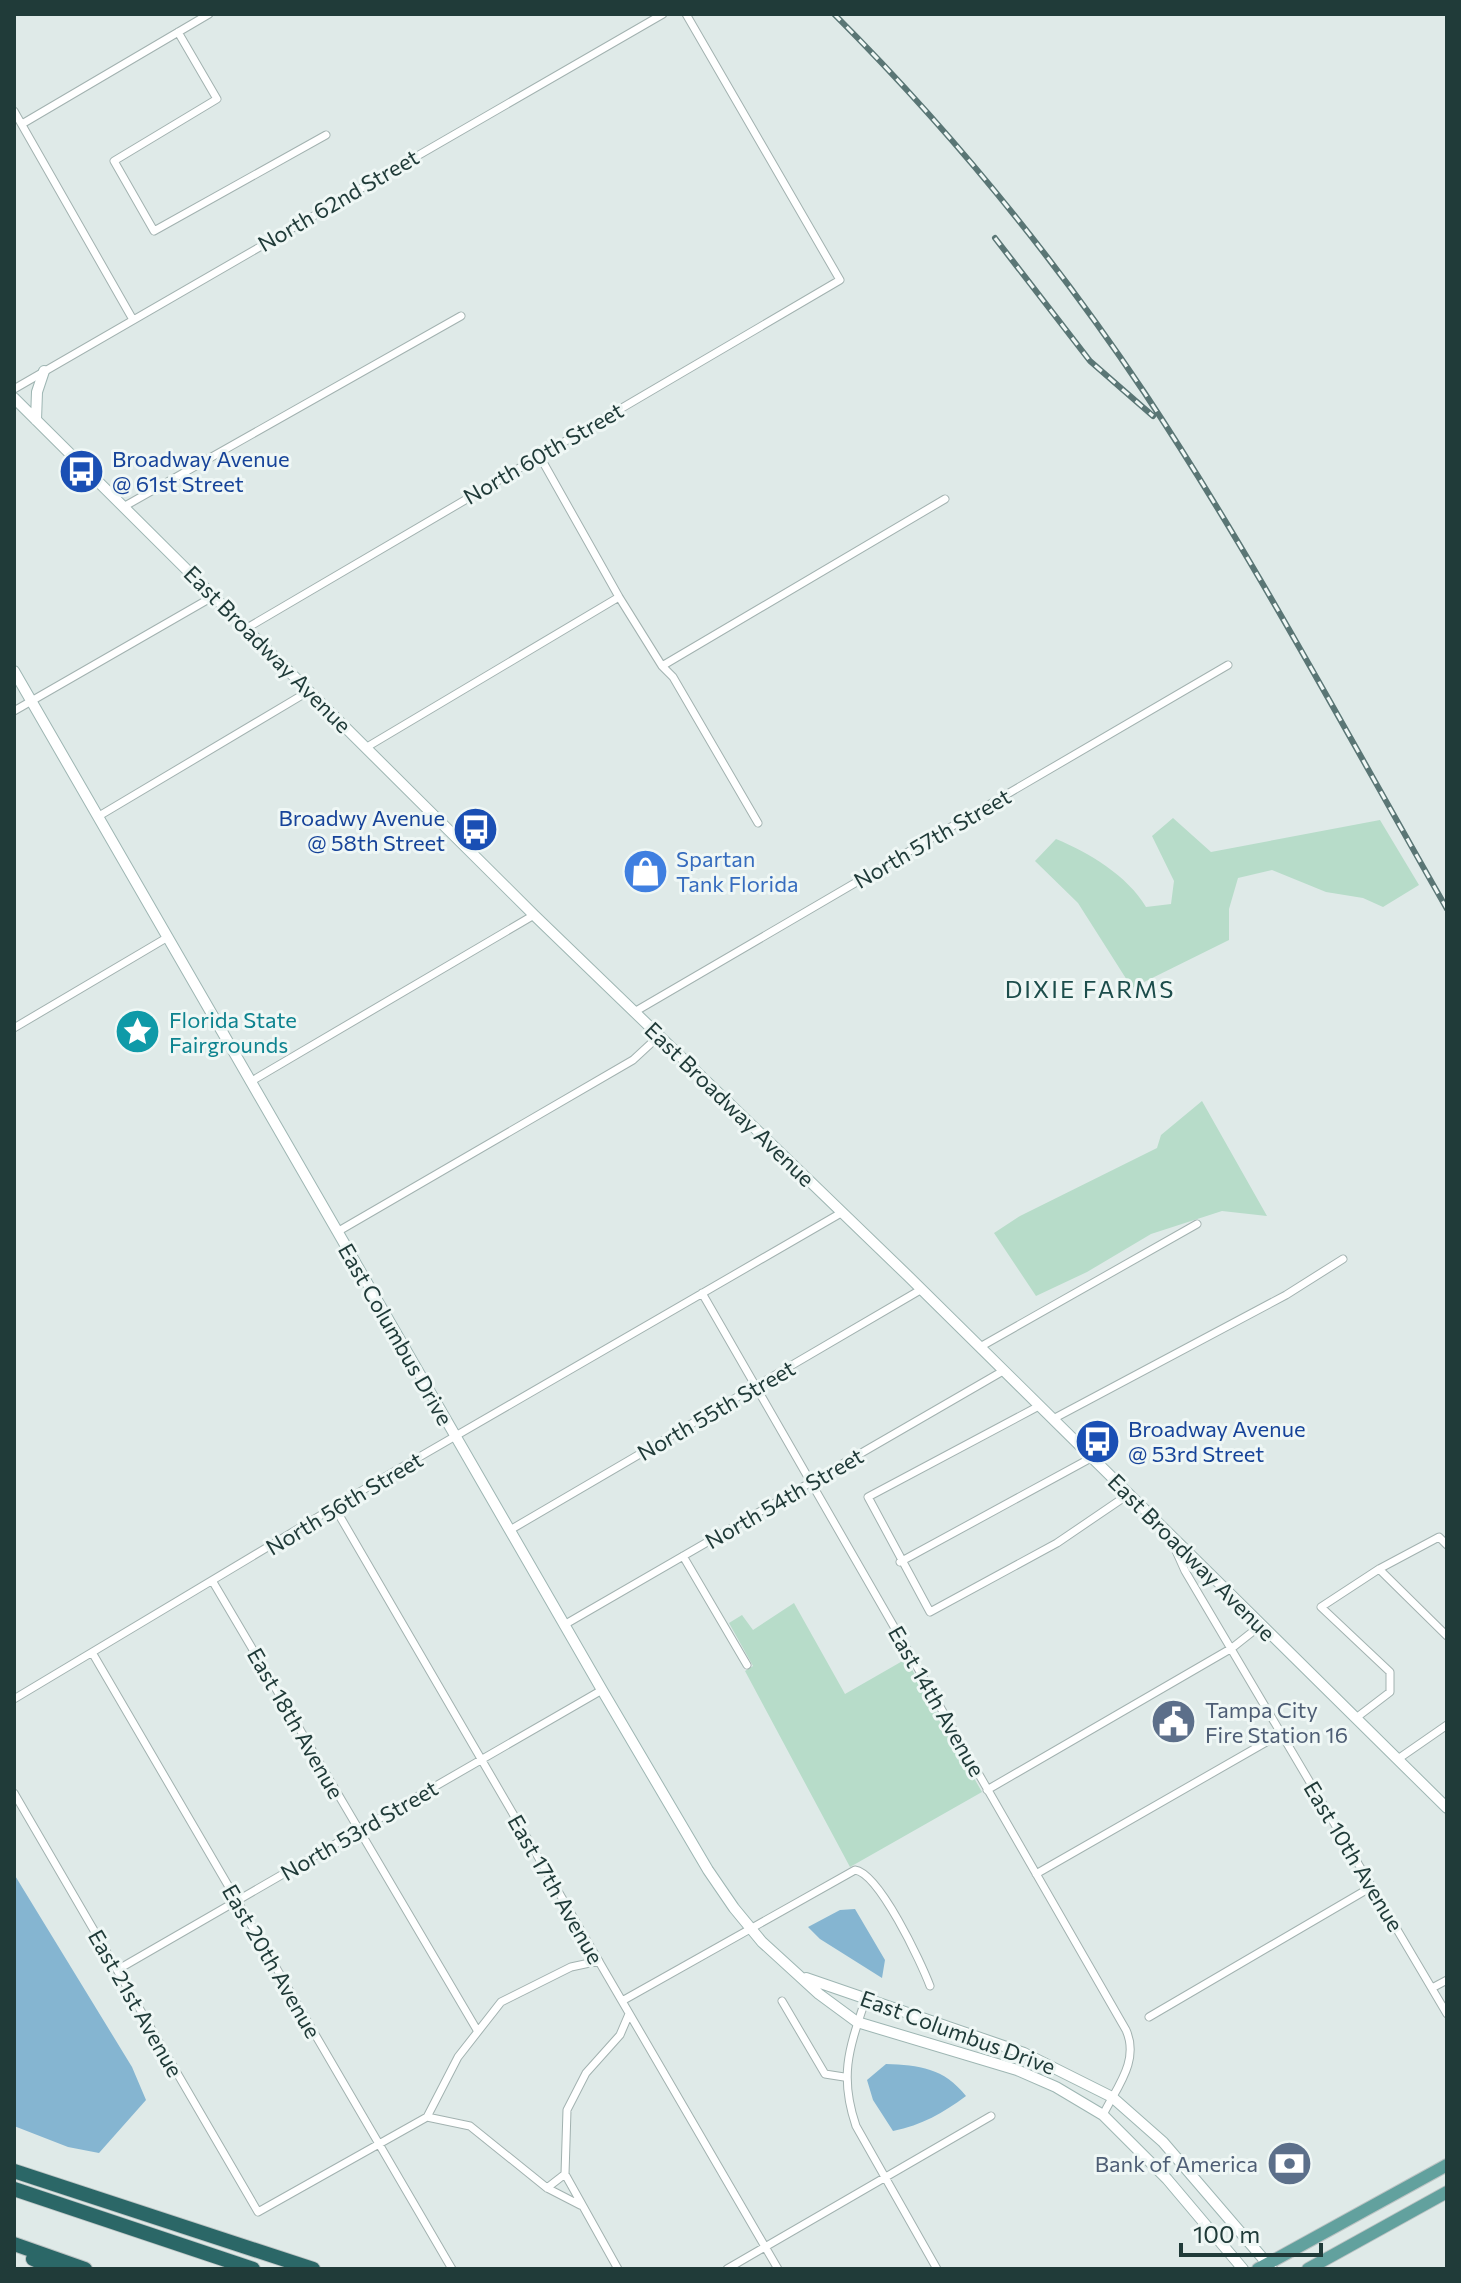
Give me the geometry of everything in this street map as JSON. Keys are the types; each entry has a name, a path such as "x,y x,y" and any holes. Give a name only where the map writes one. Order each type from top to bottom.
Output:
{"highway":[{"path":"14,2171 313,2269"},
{"path":"14,2189 253,2269"},
{"path":"14,2244 85,2269"},
{"path":"14,2251 55,2269"}],"main road":[{"path":"36,420 37,392 44,371"},
{"name":"East Broadway Avenue","path":"14,398 534,915 922,1289 1447,1808"},
{"name":"East Columbus Drive","path":"14,671 602,1690 708,1870 749,1927 819,1994 857,2022 1017,2070 1056,2087 1103,2115 1167,2179 1243,2269"},
{"name":"East Columbus Drive","path":"804,1978 1024,2053 1112,2097 1163,2142 1266,2267"},
{"path":"1266,2267 1447,2165"},
{"path":"1308,2269 1447,2192"}],"street":[{"path":"22,124 209,14"},
{"name":"North 62nd Street","path":"14,389 132,318 663,14"},
{"name":"North 60th Street","path":"247,628 840,280 686,14"},
{"path":"178,32 217,99 114,161 154,231 326,135"},
{"path":"14,111 132,318"},
{"path":"125,506 461,316"},
{"path":"539,455 619,597 662,666 673,677 758,823"},
{"path":"662,666 945,499"},
{"path":"14,711 214,596"},
{"path":"367,747 619,597"},
{"name":"North 57th Street","path":"636,1011 1228,665"},
{"path":"99,816 309,691"},
{"path":"250,1082 534,915"},
{"path":"14,1028 168,937"},
{"path":"337,1232 633,1060 660,1035"},
{"name":"North 56th Street","path":"14,1699 456,1436 841,1213"},
{"path":"980,1347 1197,1224"},
{"path":"1053,1419 1286,1295 1343,1259"},
{"name":"North 55th Street","path":"510,1530 922,1289"},
{"name":"East 14th Avenue","path":"702,1293 1130,2039 1126,2074 1103,2115"},
{"name":"North 54th Street","path":"564,1625 1003,1371"},
{"path":"1039,1406 868,1497 900,1562 930,1612 1057,1543 1129,1494"},
{"path":"900,1562 1091,1458"},
{"name":"East 17th Avenue","path":"335,1508 778,2269"},
{"name":"East 10th Avenue","path":"1167,1531 1172,1546 1447,2014"},
{"path":"1356,1718 1384,1699 1393,1681 1390,1672 1321,1607 1379,1569 1439,1537 1447,1545"},
{"path":"683,1556 747,1665"},
{"path":"1379,1569 1447,1636"},
{"name":"East 18th Avenue","path":"213,1582 477,2030"},
{"path":"987,1790 1232,1648 1261,1625"},
{"name":"East 20th Avenue","path":"93,1654 452,2269"},
{"name":"North 53rd Street","path":"117,1970 602,1690"},
{"path":"1398,1759 1447,1725"},
{"path":"1036,1874 1282,1733"},
{"name":"East 21st Avenue","path":"14,1793 258,2212 379,2144"},
{"path":"622,2001 846,1874 861,1871 873,1880 923,1967 930,1986"},
{"path":"1149,2017 1373,1886"},
{"path":"379,2144 427,2117 458,2057 501,2002 571,1967 599,1961"},
{"path":"1432,1988 1447,1980"},
{"path":"782,2001 825,2074 844,2077"},
{"path":"865,2001 844,2077 856,2126 937,2269"},
{"path":"618,2269 565,2174 567,2110 586,2073 620,2035 629,2014"},
{"path":"727,2269 991,2116"},
{"path":"427,2117 470,2126 547,2188 580,2205"},
{"path":"547,2188 565,2174"}],"green space":[{"path":"1173,818 1211,852 1380,820 1419,885 1383,907 1363,898 1326,892 1272,870 1238,878 1229,909 1229,940 1132,988 1078,903 1035,861 1056,839 1118,875 1146,907 1171,904 1174,881 1152,836"},
{"path":"1202,1101 1267,1216 1222,1211 1151,1234 1087,1272 1036,1296 994,1233 1020,1216 1157,1148 1161,1135"},
{"path":"794,1603 845,1694 906,1659 982,1792 850,1867 745,1671 753,1666 729,1623 742,1615 753,1630"}],"water":[{"path":"14,1874 132,2067 146,2100 99,2153 68,2147 14,2126"},
{"path":"855,1909 885,1960 882,1978 820,1939 808,1927 840,1910"},
{"path":"886,2064 909,2065 940,2074 966,2096 932,2118 893,2131 873,2100 867,2080"}],"railway":[{"path":"834,14 919,103 1037,243 1144,392 1224,518 1447,909"},
{"path":"995,238 1090,361 1153,416"}],"place":[{"name":"Broadway Avenue @ 61st Street","path":"81,471"},
{"name":"Broadwy Avenue @ 58th Street","path":"476,830"},
{"name":"Spartan Tank Florida","path":"645,871"},
{"name":"Florida State Fairgrounds","path":"138,1032"},
{"name":"Broadway Avenue @ 53rd Street","path":"1097,1441"},
{"name":"Tampa City Fire Station 16","path":"1174,1722"},
{"name":"Bank of America","path":"1289,2163"}],"district":[{"name":"DIXIE FARMS","path":"1090,988"}]}
